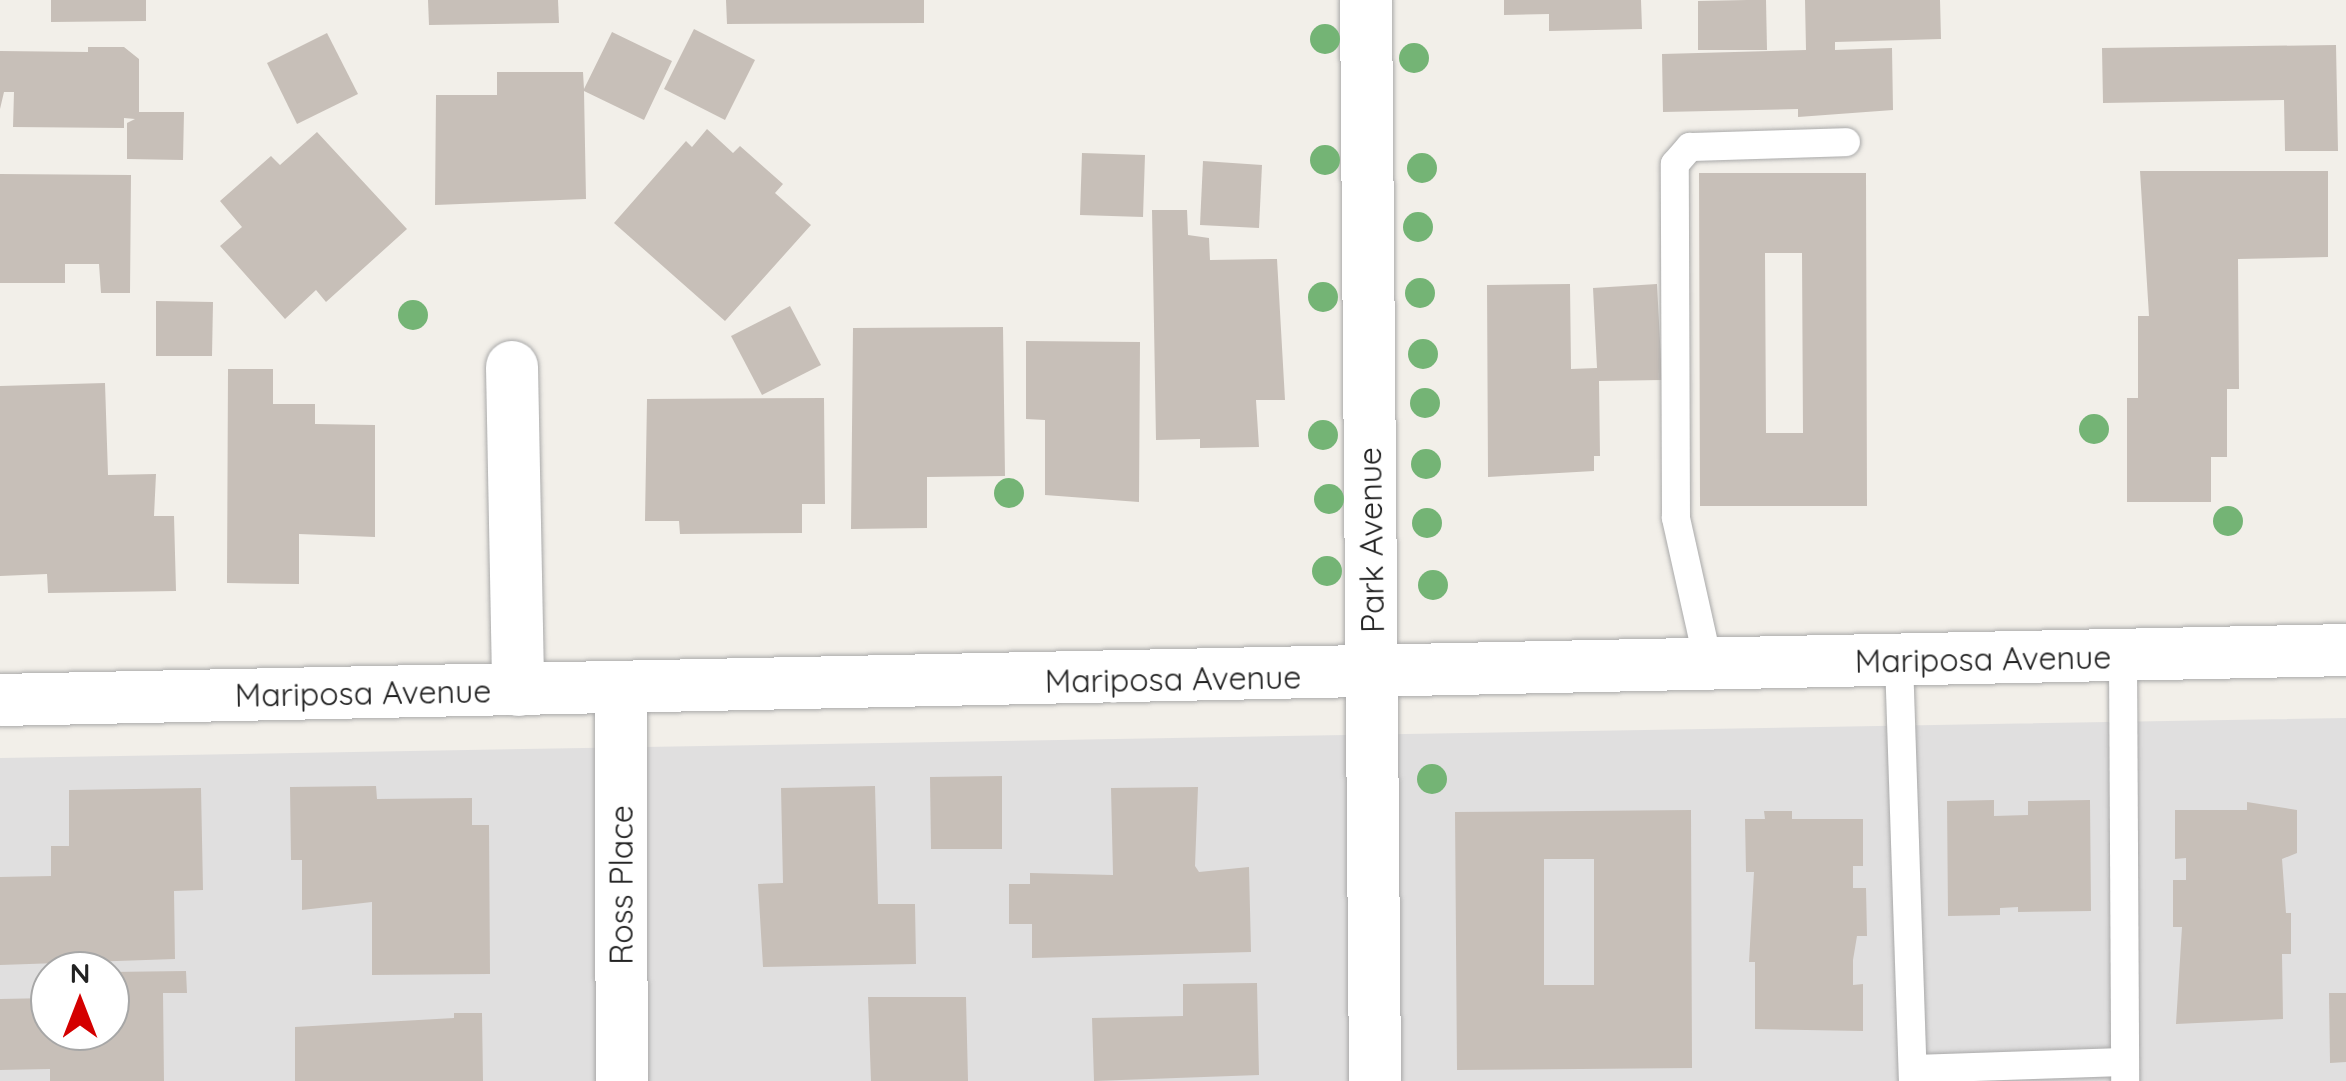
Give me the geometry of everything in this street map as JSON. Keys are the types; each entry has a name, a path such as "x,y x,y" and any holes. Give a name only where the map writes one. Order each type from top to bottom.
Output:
{"street":[{"name":"Park Avenue","path":"1366,0 1374,1081"},
{"path":"512,367 518,690"},
{"name":"Mariposa Avenue","path":"0,700 1372,676 2346,650"},
{"name":"Ross Place","path":"621,689 622,1081"}],"lane":[{"path":"1708,666 1676,518 1675,164 1690,146 1846,142"},
{"path":"1899,661 1913,1075 2124,1071 2124,656"}],"shaded area":[{"path":"2346,718 2346,1081 0,1081 0,758"}],"building":[{"path":"51,0 146,0 146,21 51,22"},
{"path":"428,0 558,0 559,23 429,25"},
{"path":"726,0 924,0 924,23 727,24"},
{"path":"1504,0 1641,0 1642,29 1549,31 1549,14 1504,15"},
{"path":"1766,0 1767,50 1698,50 1698,1"},
{"path":"1805,0 1940,0 1941,39 1835,42 1835,50 1892,48 1893,110 1798,117 1798,109 1663,112 1662,54 1806,50"},
{"path":"694,29 755,60 725,120 664,89"},
{"path":"612,32 672,61 644,120 584,91 586,199 435,205 436,95 497,95 497,72 583,72 584,89"},
{"path":"327,33 358,94 297,124 267,63"},
{"path":"2336,45 2338,151 2285,151 2284,100 2103,103 2102,48"},
{"path":"88,47 124,47 139,59 139,112 184,112 183,160 127,159 127,123 135,119 124,118 124,128 13,127 14,92 4,92 0,109 0,51 88,52"},
{"path":"707,129 733,153 740,146 783,184 775,193 811,225 725,321 614,223 686,141 692,147"},
{"path":"317,132 407,229 326,302 316,290 285,319 220,246 242,227 220,201 271,156 280,165"},
{"path":"1082,153 1145,155 1143,217 1080,215"},
{"path":"1203,161 1262,165 1259,228 1200,225"},
{"path":"2140,171 2328,171 2328,257 2238,259 2239,389 2227,389 2227,457 2211,457 2211,502 2127,502 2127,398 2138,398 2138,316 2149,316"},
{"path":"1699,173 1866,173 1867,506 1700,506","holes":["1765,253 1802,253 1803,433 1766,433"]},
{"path":"0,174 131,175 130,293 101,293 99,264 65,264 65,283 0,283"},
{"path":"1152,210 1187,210 1188,235 1209,238 1210,260 1277,259 1285,400 1256,400 1259,447 1200,448 1200,439 1156,440"},
{"path":"1570,284 1571,369 1597,368 1593,288 1657,284 1662,380 1599,381 1600,456 1594,456 1594,471 1488,477 1487,285"},
{"path":"156,301 213,302 212,356 156,356"},
{"path":"790,306 821,365 762,395 731,336"},
{"path":"1003,327 1005,476 927,477 927,528 851,529 853,328"},
{"path":"1026,341 1140,342 1139,502 1045,495 1045,420 1026,419"},
{"path":"228,369 273,369 273,404 315,404 315,424 375,425 375,537 299,534 299,584 227,583"},
{"path":"105,383 108,475 156,474 154,516 174,516 176,591 48,593 47,574 0,576 0,386"},
{"path":"824,398 825,504 802,504 802,533 680,534 679,521 645,521 647,399"},
{"path":"1002,776 1002,849 931,849 930,777"},
{"path":"376,786 377,799 472,798 472,825 489,825 490,974 372,975 372,902 302,910 302,860 291,860 290,787"},
{"path":"875,786 878,904 915,904 916,964 763,967 758,884 783,883 781,788"},
{"path":"1198,787 1195,866 1199,872 1249,867 1251,952 1032,958 1032,924 1009,924 1009,884 1030,884 1030,873 1113,875 1111,788"},
{"path":"201,788 203,890 174,891 175,959 130,961 130,951 30,951 30,964 0,965 0,877 51,876 51,846 69,846 69,790"},
{"path":"1994,800 1994,816 2028,815 2028,801 2090,800 2091,911 2018,912 2018,907 2000,908 2000,915 1948,916 1947,801"},
{"path":"2247,802 2297,810 2297,853 2282,859 2286,913 2291,913 2291,954 2282,954 2283,1019 2176,1024 2182,927 2173,927 2173,880 2186,880 2186,858 2175,859 2175,810 2247,810"},
{"path":"1691,810 1692,1068 1457,1070 1455,812","holes":["1544,859 1594,859 1594,985 1544,985"]},
{"path":"1764,811 1792,811 1792,819 1863,819 1863,866 1853,866 1853,888 1866,888 1867,936 1857,936 1853,985 1863,984 1863,1031 1755,1029 1755,962 1749,962 1754,872 1746,872 1745,819 1765,819"},
{"path":"186,971 187,993 163,993 164,1081 50,1081 50,1069 0,1070 0,999 30,998 30,1051 130,1051 130,972"},
{"path":"1257,983 1259,1075 1094,1081 1092,1018 1183,1016 1183,984"},
{"path":"2329,993 2346,993 2346,1062 2330,1063"},
{"path":"868,997 966,997 968,1081 871,1081"},
{"path":"454,1013 482,1013 483,1081 295,1081 295,1027 454,1018"}]}
